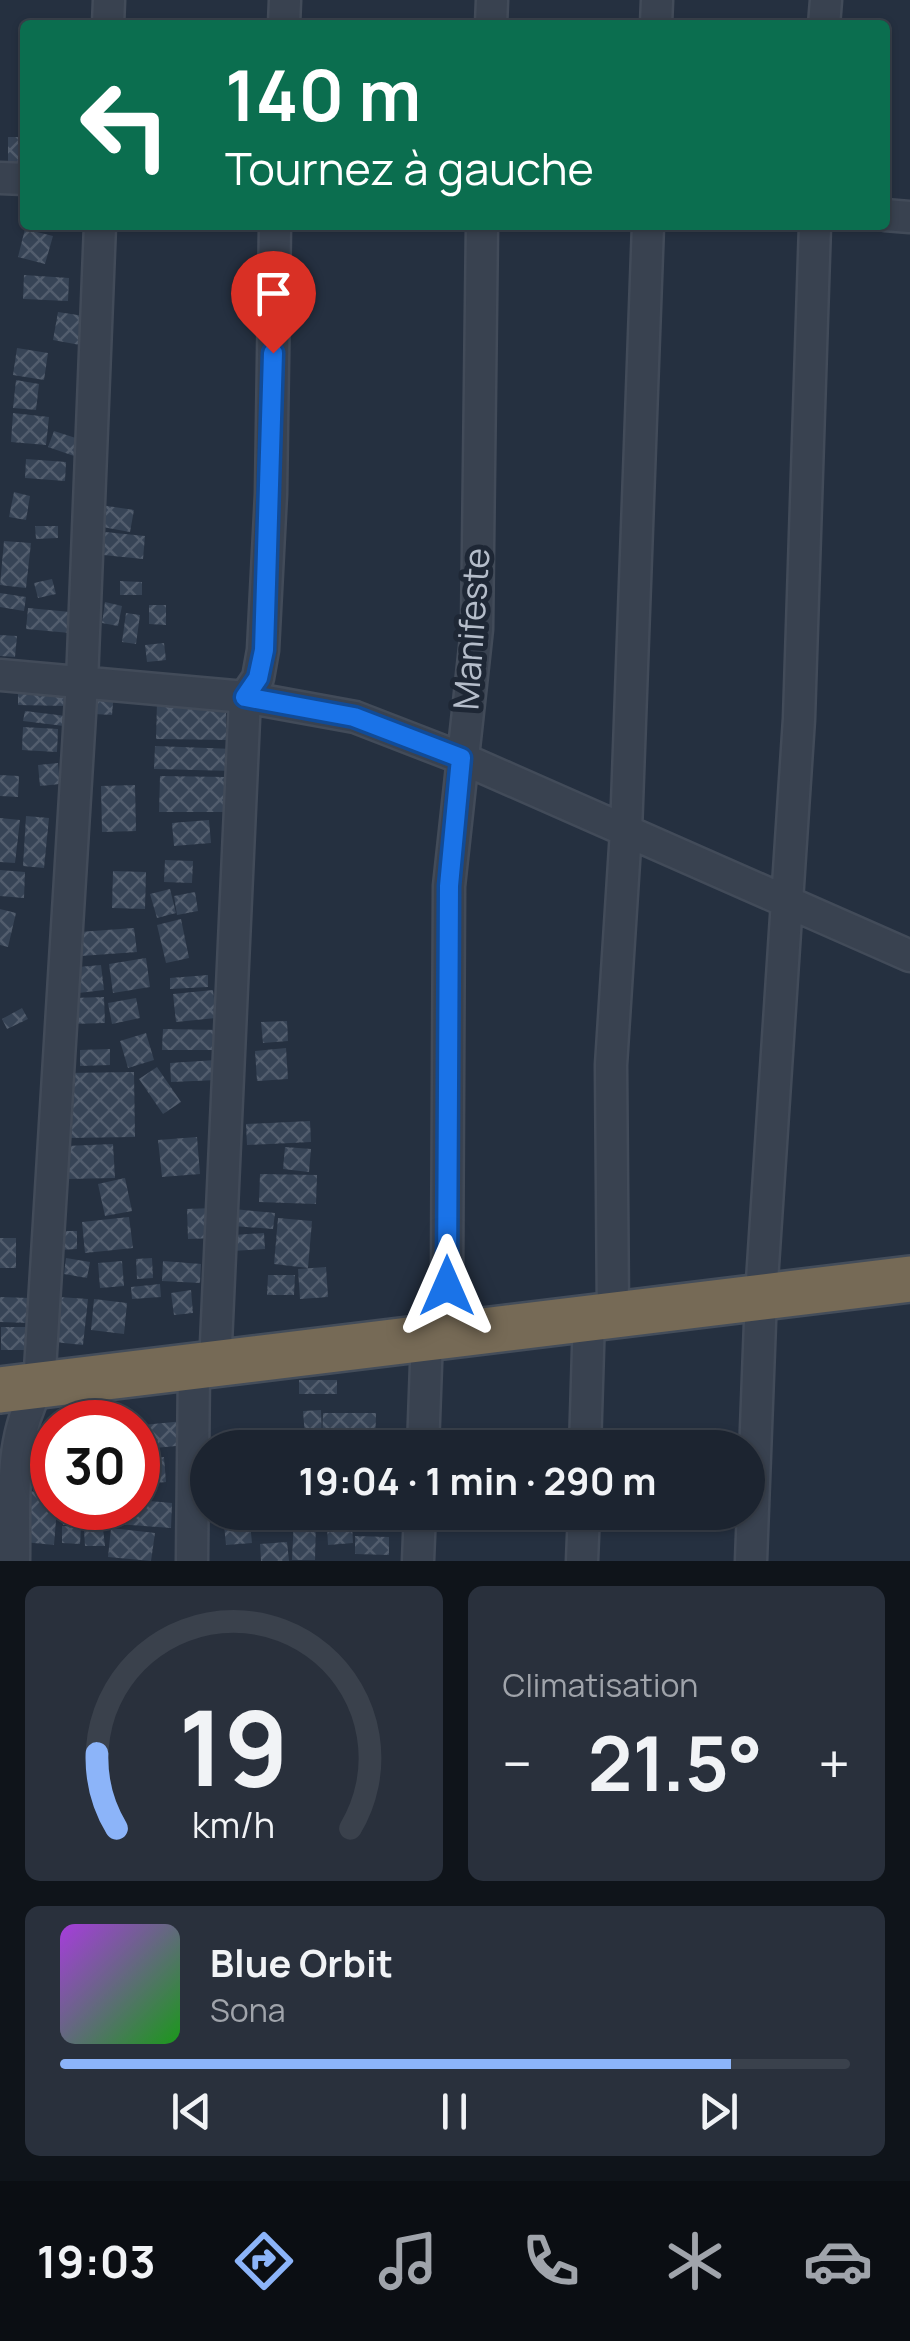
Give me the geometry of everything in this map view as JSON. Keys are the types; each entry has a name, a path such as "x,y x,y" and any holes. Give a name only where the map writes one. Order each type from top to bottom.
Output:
{"highway":[{"path":"20,1388 910,1279"}],"street":[{"path":"14,1561 16,1448 23,1414 20,1388 82,682 100,230"},
{"path":"192,1561 245,697 258,678 264,650 272,494 275,230"},
{"name":"Manifeste","path":"423,1430 427,1337 447,1286 449,886 477,630 482,230"},
{"path":"588,1430 601,1315 626,831 648,230"},
{"path":"751,1561 761,1296 799,720 815,230"},
{"path":"0,675 245,697 354,717 461,758 784,904 910,956"},
{"path":"418,1561 419,1530"},
{"path":"582,1561 583,1530"}],"building":[{"path":"8,137 20,137 20,168 8,168"},
{"path":"25,230 53,236 45,264 18,257"},
{"path":"24,275 69,278 68,301 23,299"},
{"path":"58,312 84,316 80,345 53,340"},
{"path":"17,348 48,353 44,380 13,375"},
{"path":"16,380 39,384 36,410 13,408"},
{"path":"13,413 49,417 46,445 11,442"},
{"path":"54,431 82,440 77,457 48,447"},
{"path":"26,459 66,462 65,481 25,478"},
{"path":"14,492 30,496 26,520 9,517"},
{"path":"101,505 134,510 130,532 97,526"},
{"path":"35,526 58,526 58,538 36,539"},
{"path":"95,531 145,536 143,559 93,554"},
{"path":"4,541 31,543 26,588 0,585"},
{"path":"52,579 56,594 38,598 34,583"},
{"path":"120,581 142,582 142,595 120,595"},
{"path":"0,593 26,597 24,611 0,607"},
{"path":"105,602 122,606 118,626 102,623"},
{"path":"149,605 166,605 166,625 149,624"},
{"path":"28,608 71,612 70,633 26,629"},
{"path":"126,613 140,615 136,644 122,642"},
{"path":"0,635 17,636 15,657 0,656"},
{"path":"164,643 166,660 147,662 145,645"},
{"path":"18,690 66,690 66,706 18,705"},
{"path":"95,691 114,692 112,715 94,714"},
{"path":"157,702 226,704 226,740 156,739"},
{"path":"25,711 66,716 64,726 23,721"},
{"path":"23,727 58,729 57,752 22,750"},
{"path":"155,746 234,749 234,771 154,769"},
{"path":"58,763 60,784 40,786 38,765"},
{"path":"0,775 19,776 18,797 0,796"},
{"path":"160,776 227,777 227,812 159,812"},
{"path":"135,785 136,831 102,832 101,786"},
{"path":"26,816 49,818 44,868 23,866"},
{"path":"0,818 20,820 15,863 0,862"},
{"path":"209,820 211,843 174,846 172,823"},
{"path":"165,860 193,861 192,883 164,882"},
{"path":"0,870 25,872 24,898 0,896"},
{"path":"113,871 146,872 145,909 112,908"},
{"path":"170,889 176,913 157,918 150,894"},
{"path":"195,892 198,911 177,915 174,896"},
{"path":"0,909 16,913 8,947 0,945"},
{"path":"181,919 189,958 166,963 157,925"},
{"path":"134,928 137,952 81,956 79,932"},
{"path":"146,958 150,987 113,993 109,964"},
{"path":"101,965 104,990 70,994 67,968"},
{"path":"208,975 208,987 170,989 170,978"},
{"path":"213,990 216,1018 176,1022 173,994"},
{"path":"104,997 105,1023 73,1024 72,998"},
{"path":"136,998 140,1018 112,1024 108,1003"},
{"path":"22,1008 28,1019 7,1029 2,1019"},
{"path":"287,1021 288,1041 263,1043 261,1022"},
{"path":"163,1029 219,1030 218,1050 162,1050"},
{"path":"146,1033 154,1060 128,1068 120,1041"},
{"path":"286,1048 288,1079 257,1081 255,1051"},
{"path":"110,1049 110,1065 80,1066 80,1050"},
{"path":"216,1060 217,1080 171,1082 170,1063"},
{"path":"157,1067 181,1102 163,1114 139,1079"},
{"path":"134,1072 135,1137 67,1138 66,1073"},
{"path":"310,1121 311,1142 247,1145 246,1124"},
{"path":"197,1137 200,1174 162,1177 158,1140"},
{"path":"113,1144 115,1178 67,1179 66,1146"},
{"path":"285,1147 311,1149 309,1172 283,1169"},
{"path":"260,1174 317,1175 316,1204 259,1202"},
{"path":"125,1178 132,1211 105,1216 98,1184"},
{"path":"213,1208 214,1238 188,1239 187,1209"},
{"path":"234,1209 275,1213 273,1229 233,1226"},
{"path":"129,1217 133,1248 85,1253 82,1222"},
{"path":"278,1218 312,1221 308,1268 274,1264"},
{"path":"59,1231 77,1231 77,1249 60,1250"},
{"path":"264,1233 265,1249 233,1251 233,1235"},
{"path":"0,1238 16,1238 16,1268 0,1268"},
{"path":"66,1258 90,1262 87,1278 64,1274"},
{"path":"152,1258 153,1278 137,1279 136,1259"},
{"path":"122,1261 124,1286 100,1288 98,1263"},
{"path":"163,1261 201,1264 200,1283 162,1281"},
{"path":"326,1267 328,1297 300,1299 298,1269"},
{"path":"268,1275 295,1275 294,1295 267,1295"},
{"path":"160,1284 161,1297 132,1299 131,1287"},
{"path":"191,1290 193,1313 174,1315 171,1293"},
{"path":"0,1297 29,1298 29,1323 0,1322"},
{"path":"59,1297 88,1299 83,1345 54,1342"},
{"path":"94,1299 127,1303 124,1334 91,1330"},
{"path":"1,1327 38,1327 38,1350 1,1350"},
{"path":"299,1380 337,1380 337,1394 299,1394"},
{"path":"321,1410 322,1430 305,1430 303,1411"},
{"path":"323,1413 376,1413 376,1430 322,1430"},
{"path":"184,1421 186,1445 160,1448 160,1423"},
{"path":"160,1457 164,1457 166,1482 160,1483"},
{"path":"29,1491 30,1530 55,1530 54,1545 24,1542"},
{"path":"160,1502 172,1503 171,1528 160,1527"},
{"path":"62,1530 81,1530 80,1544 62,1543"},
{"path":"84,1530 103,1530 105,1546 85,1546"},
{"path":"111,1530 155,1533 151,1561 108,1557"},
{"path":"224,1530 251,1530 252,1543 226,1545"},
{"path":"293,1530 316,1530 315,1560 292,1560"},
{"path":"327,1530 352,1530 353,1543 328,1545"},
{"path":"355,1536 389,1537 389,1555 355,1554"},
{"path":"287,1542 289,1561 261,1561 260,1544"}],"route":[{"path":"273,353 272,494 264,650 258,678 245,697 354,717 461,758 449,886 447,1286"}]}
